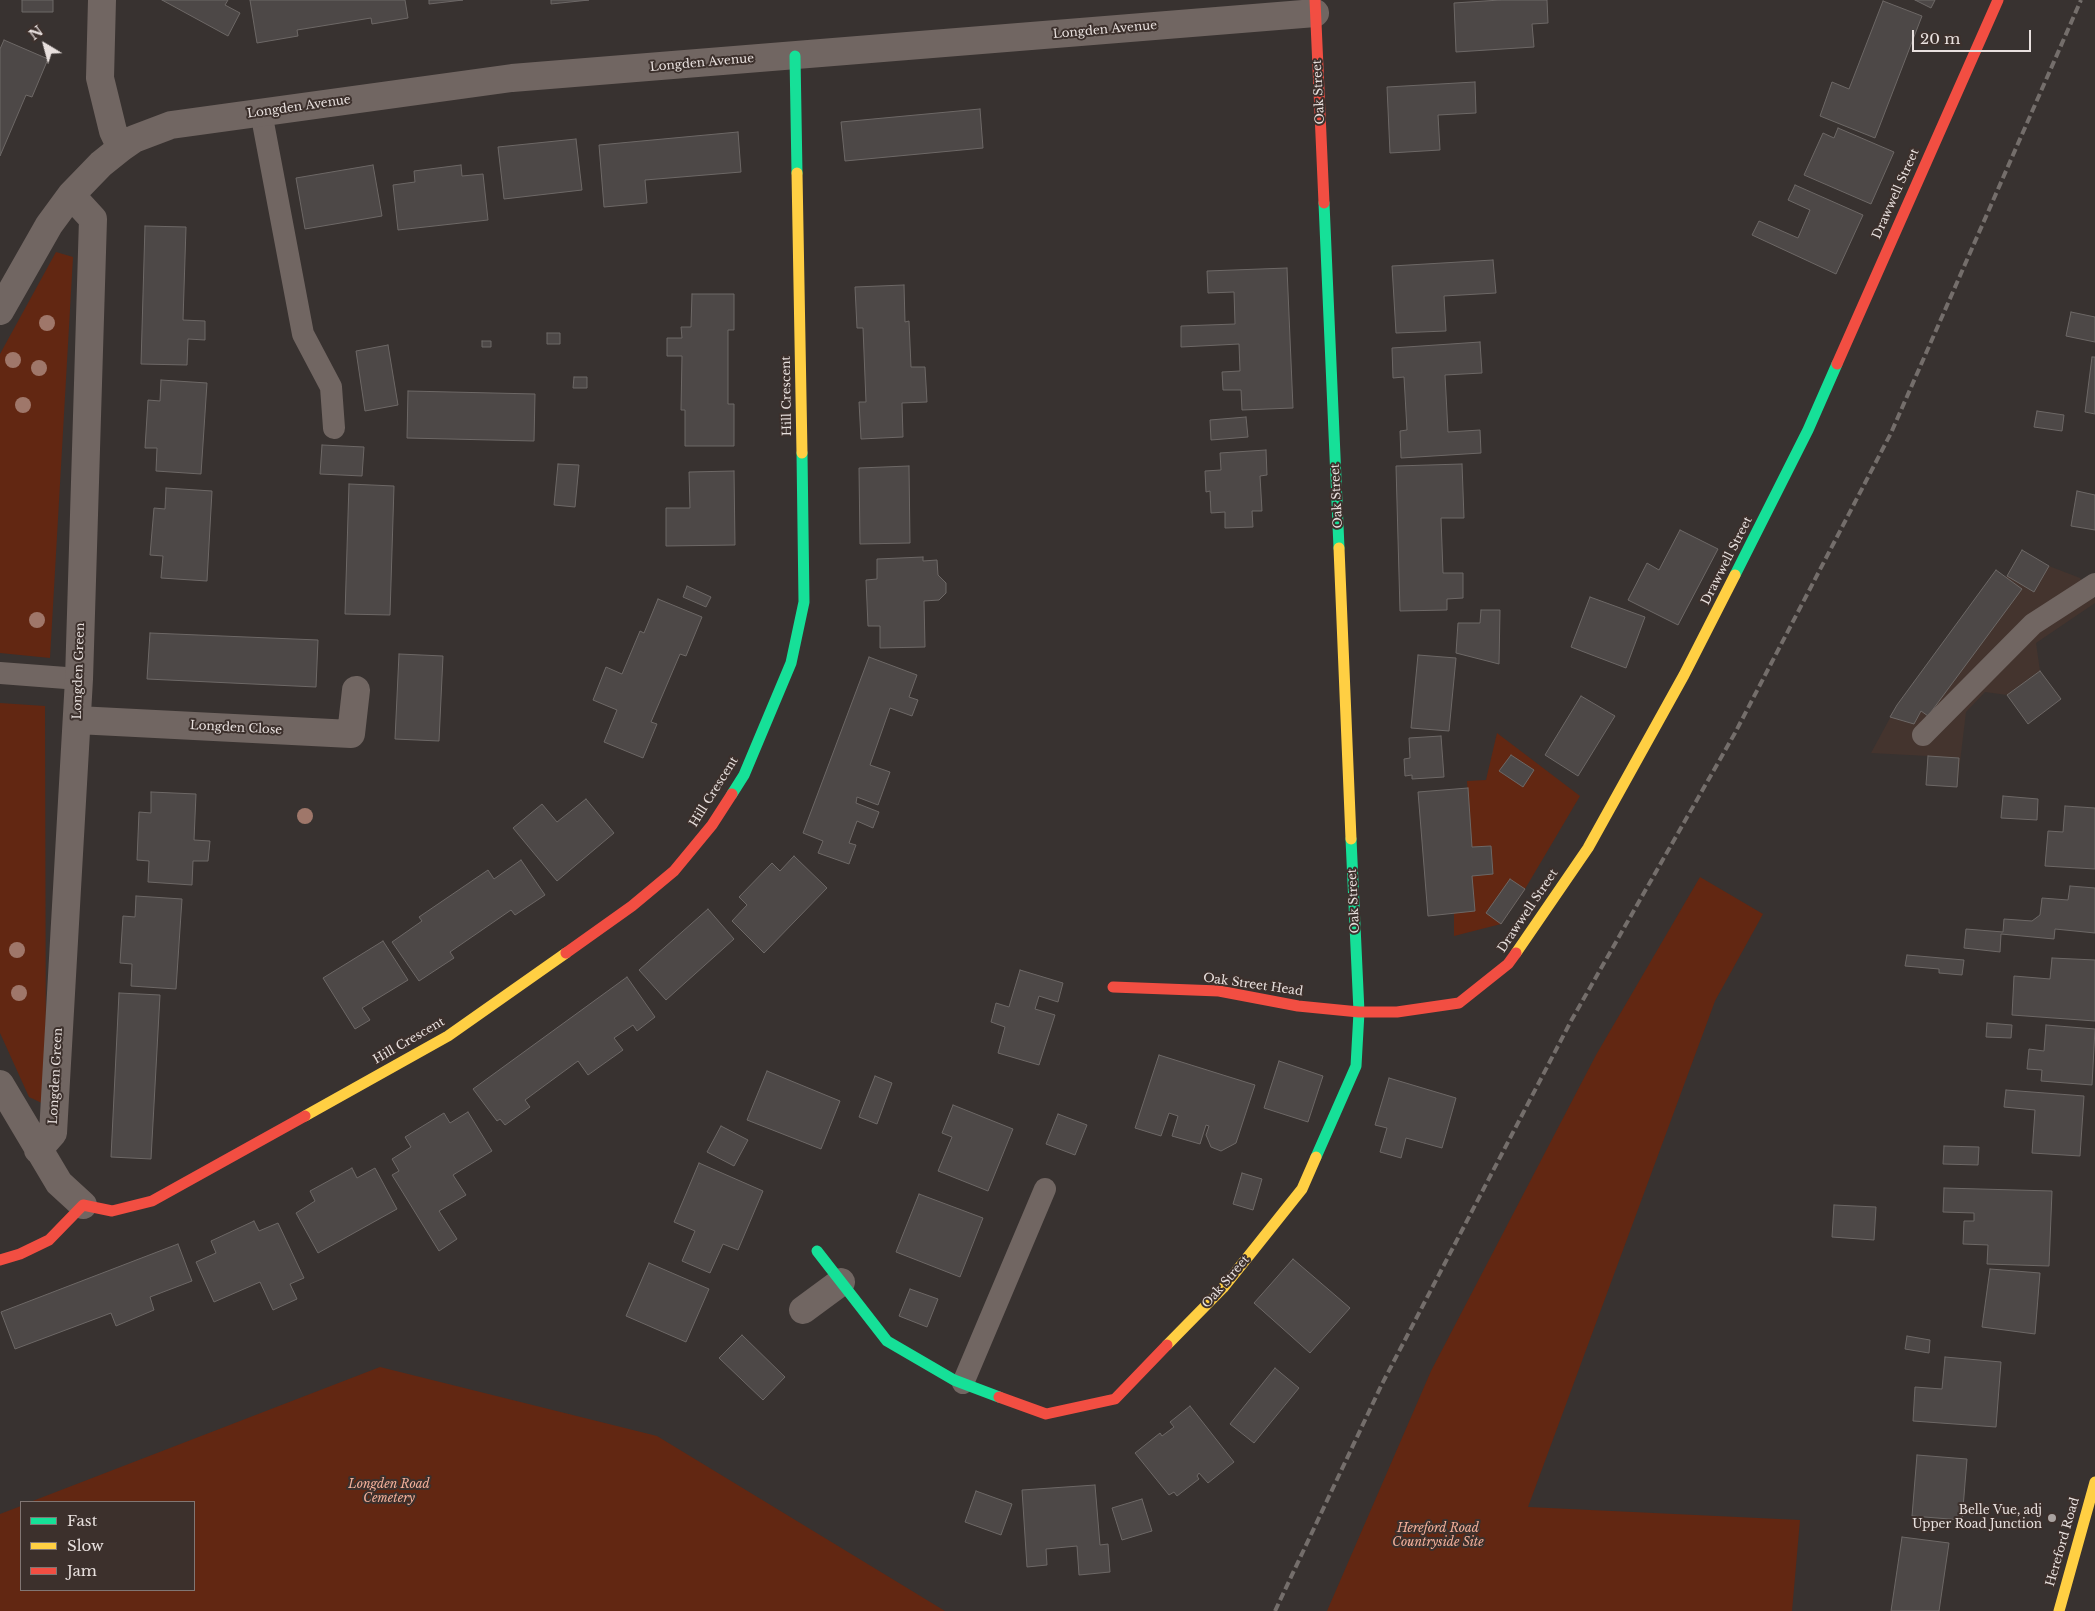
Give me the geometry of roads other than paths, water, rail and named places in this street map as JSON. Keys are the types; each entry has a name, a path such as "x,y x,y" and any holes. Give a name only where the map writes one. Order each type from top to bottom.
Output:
{"street":[{"path":"0,311 49,225 71,195 111,156 113,131 100,78 102,0"},
{"name":"Drawwell Street","path":"1359,1012 1397,1012 1459,1003 1508,964 1588,848 1684,675 1808,430 1998,0"},
{"name":"Longden Avenue","path":"111,156 134,139 171,125 512,78 795,56 1315,6"},
{"name":"Oak Street","path":"816,1251 887,1341 963,1383 1046,1414 1114,1399 1223,1288 1302,1189 1356,1066 1359,1012 1315,6"},
{"name":"Hill Crescent","path":"83,1205 112,1211 152,1201 448,1036 616,917 674,871 712,825 744,775 791,663 804,602 795,56"},
{"name":"Longden Green","path":"38,1150 53,1133 79,679 92,220 71,195"},
{"name":"Longden Close","path":"77,720 351,734 356,690"},
{"name":"Oak Street Head","path":"1113,987 1219,991 1298,1006 1359,1012"},
{"path":"0,1084 59,1183 83,1205 49,1240 20,1254 0,1260"},
{"path":"803,1310 841,1282"},
{"name":"Hereford Road","path":"2059,1611 2095,1482"}],"lane":[{"path":"261,112 304,334 331,387 334,428"},
{"path":"1923,735 2033,624 2095,584"},
{"path":"0,673 79,679"},
{"path":"963,1383 1045,1190"}],"railway":[{"path":"1275,1611 1382,1384 1571,1021 1735,733 1891,433 2081,0"}],"place":[{"name":"Belle Vue, adj Upper Road Junction","path":"2052,1518"}],"park label":[{"name":"Longden Road Cemetery","path":"389,1492"},
{"name":"Hereford Road Countryside Site","path":"1438,1536"}]}
